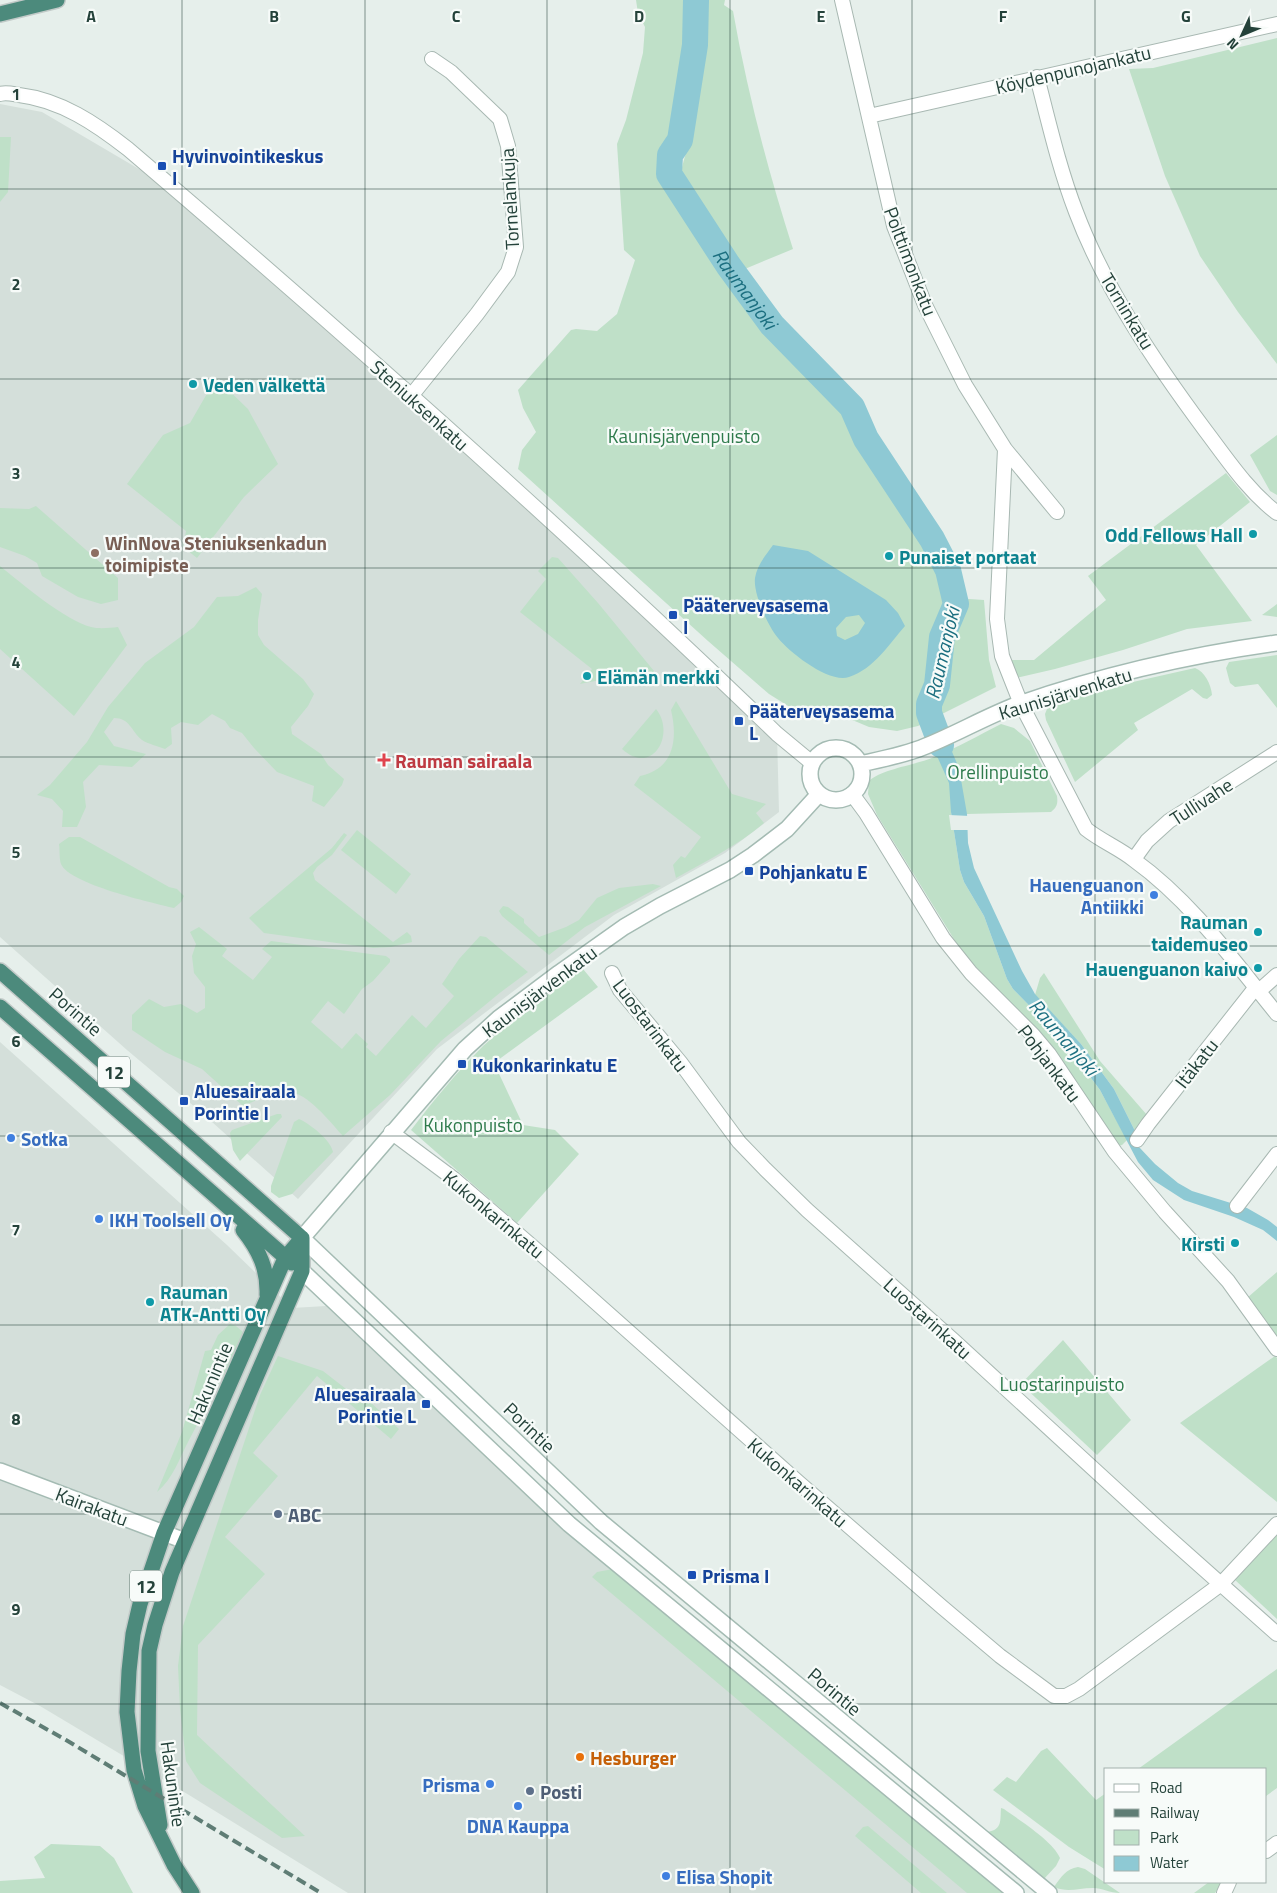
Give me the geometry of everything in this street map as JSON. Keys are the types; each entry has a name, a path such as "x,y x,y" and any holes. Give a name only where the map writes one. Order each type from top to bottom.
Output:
{"highway":[{"path":"0,14 58,0"},
{"name":"Porintie","path":"0,971 302,1238"},
{"name":"12","path":"0,1007 212,1194 249,1231 302,1271"},
{"name":"12","path":"249,1231 262,1259 267,1281 266,1300"},
{"name":"Hakunintie","path":"192,1893 162,1842 145,1806 134,1770 127,1712 133,1634 140,1604 164,1534 285,1258 302,1238"},
{"name":"Hakunintie","path":"162,1842 148,1751 149,1651 162,1598 302,1271 302,1238"}],"main road":[{"name":"Kaunisjärvenkatu","path":"860,764 906,754 1021,704 1106,678 1208,653 1277,643"},
{"path":"836,747 850,751 860,764 862,780 857,789 852,794 839,800 827,798 819,794 810,780 812,762 821,752 836,747"},
{"name":"Kaunisjärvenkatu","path":"302,1238 391,1132 465,1049 498,1018 624,927 754,855 788,828 819,794"},
{"name":"Porintie","path":"302,1238 601,1522 1049,1893"},
{"path":"302,1271 569,1524 1016,1893"},
{"name":"Kairakatu","path":"0,1471 185,1541"}],"street":[{"name":"Polttimonkatu","path":"842,0 894,226 925,305 965,385 1005,449 1057,512"},
{"name":"Köydenpunojankatu","path":"869,116 1277,24"},
{"name":"Tornelankuja","path":"411,396 508,272 516,247 508,146 500,119 451,72 432,59"},
{"name":"Torninkatu","path":"1037,77 1059,163 1076,213 1097,259 1123,306 1188,407 1254,492 1277,513"},
{"name":"Steniuksenkatu","path":"0,94 36,97 68,109 101,128 128,149 411,396 561,530 777,734 812,762"},
{"path":"1005,449 997,619 1002,656 1021,704 1086,829 1100,840 1134,859 1192,911 1277,1014"},
{"name":"Tullivahe","path":"1134,859 1147,841 1169,820 1277,752"},
{"name":"Pohjankatu","path":"852,794 953,951 971,974 1026,1028 1049,1054 1115,1152 1228,1281 1277,1349"},
{"name":"Luostarinkatu","path":"612,973 620,990 680,1062 739,1142 807,1210 1277,1634"},
{"name":"Itäkatu","path":"1137,1140 1258,989 1277,975"},
{"name":"Kukonkarinkatu","path":"391,1132 454,1179 548,1260 720,1414 942,1608 1000,1656 1054,1696 1066,1696 1079,1689 1220,1584"},
{"path":"1237,1206 1277,1154"},
{"path":"1220,1584 1277,1524"}],"shaded area":[{"name":"Rauman sairaala","path":"0,104 42,112 178,192 777,734 779,812 725,853 614,915 437,1049 298,1199 0,937"},
{"path":"0,1042 227,1245 292,1308 326,1306 557,1524 621,1574 1006,1893 348,1893 189,1795 40,1706 0,1685"}],"green space":[{"name":"Kaunisjärvenpuisto","path":"636,0 688,0 690,47 674,103 678,129 660,150 659,167 679,204 752,309 843,404 865,446 912,517 939,563 946,604 969,599 984,600 989,660 996,687 918,726 897,731 869,727 838,714 822,717 801,714 769,694 518,469 522,450 536,432 523,408 518,390 571,330 597,331 617,314 635,260 624,250 617,144 626,120 643,53 645,27 638,13"},
{"path":"704,0 725,0 724,5 733,11 759,131 793,249 740,271 707,226 679,178 690,138 701,66"},
{"path":"1277,38 1277,364 1238,312 1200,256 1165,176 1129,69 1153,68"},
{"path":"0,137 11,137 8,192 0,202"},
{"path":"216,378 248,409 278,464 244,497 197,558 183,547 186,531 127,484 163,435 190,423"},
{"path":"1277,435 1277,495 1270,491 1250,455"},
{"path":"1226,473 1250,502 1196,545 1252,621 1187,629 1123,650 1016,678 1010,660 1034,660 1106,600 1088,576"},
{"path":"36,506 118,578 118,600 101,604 78,597 42,576 37,563 25,556 0,547 0,508 29,509"},
{"path":"552,557 558,558 598,603 654,671 653,677 643,682 609,679 580,684 592,669 520,612 546,579 538,571"},
{"path":"0,566 44,601 69,617 91,627 118,627 127,645 74,716 0,649"},
{"path":"256,587 262,594 258,635 264,645 303,679 314,694 308,706 291,727 292,734 321,754 328,765 344,779 342,785 324,807 312,801 314,786 277,772 242,733 230,728 225,721 212,714 198,725 181,722 171,728 172,744 165,749 142,740 124,720 114,718 104,732 114,746 146,754 132,767 99,765 83,782 86,807 77,827 62,827 63,811 52,799 37,795 50,785 87,742 108,707 145,663 194,627 217,597 238,596"},
{"path":"1277,604 1277,617 1262,615"},
{"path":"1277,655 1277,708 1258,684 1235,687 1230,683 1226,668 1229,662"},
{"path":"1195,668 1202,672 1207,679 1212,695 1207,699 1203,698 1192,689 1134,723 1138,730 1075,782 1046,720 1045,714 1047,709 1055,704 1093,691"},
{"path":"676,701 732,794 766,804 756,813 764,823 732,846 676,878 673,865 681,856 685,858 701,837 634,785 640,776 660,767 667,760 671,751 674,732 671,710"},
{"path":"656,709 662,719 663,729 662,740 658,748 652,755 643,758 633,756 622,749"},
{"name":"Orellinpuisto","path":"1001,724 1014,728 1030,741 1057,796 1057,805 1051,812 967,814 951,812 960,870 964,882 984,916 1007,979 1013,989 1062,1039 1100,1090 1127,1140 1122,1145 1118,1146 1075,1080 1040,1034 962,952 877,815 868,794 869,781 882,773 927,760 960,746"},
{"path":"357,830 411,874 396,894 341,850"},
{"path":"344,833 347,835 332,855 317,867 313,873 315,880 393,942 407,932 411,936 412,942 391,947 373,948 264,933 249,918 332,848"},
{"path":"69,837 80,837 169,887 177,889 184,896 181,902 174,908 113,892 79,879 67,871 60,862 59,844"},
{"path":"653,884 661,886 585,927 549,955 502,916 499,911 503,906 508,907 524,919 524,923 539,937 579,920 597,898 619,888"},
{"path":"199,927 227,949 222,956 253,980 272,957 262,949 271,941 386,956 390,959 390,962 373,981 362,989 344,1014 328,1001 311,1022 342,1049 356,1033 368,1044 366,1047 376,1056 412,1015 426,1028 454,996 442,984 459,959 480,936 486,937 528,972 441,1041 390,1095 343,1136 318,1109 304,1097 296,1094 289,1092 277,1093 243,1106 202,1069 165,1052 132,1030 132,1015 149,999 164,1007 181,1004 197,1013 205,1008 205,987 194,973 192,956 196,944 190,932"},
{"name":"Kukonpuisto","path":"583,969 598,987 494,1063 523,1125 555,1130 579,1154 517,1223 411,1130 483,1046 519,1016"},
{"path":"1044,973 1100,1061 1147,1115 1135,1131 1114,1089 1081,1044 1035,995 1040,978"},
{"path":"281,1114 282,1117 240,1161 233,1150 230,1133 232,1130"},
{"path":"299,1119 314,1128 328,1142 333,1152 292,1194 279,1198 271,1192 271,1186 294,1122"},
{"path":"1277,1272 1277,1340 1247,1298"},
{"path":"230,1324 236,1326 244,1333 175,1468 163,1487 157,1492 182,1432 205,1351 211,1350 218,1335"},
{"name":"Luostarinpuisto","path":"1063,1340 1131,1420 1097,1455 1021,1384"},
{"path":"278,1356 323,1371 350,1392 367,1399 399,1429 391,1439 317,1376 253,1453 278,1476 225,1537 265,1574 198,1645 197,1735 305,1836 282,1838 200,1783 186,1761 180,1709 178,1666 183,1626 260,1395"},
{"path":"1275,1356 1277,1358 1277,1502 1180,1423"},
{"path":"1277,1535 1277,1619 1235,1580"},
{"path":"613,1569 1006,1893 967,1893 592,1577 597,1572"},
{"path":"1277,1669 1277,1788 1267,1795 1267,1768 1139,1768"},
{"path":"1047,1748 1096,1800 1104,1794 1104,1869 1069,1847 993,1790 1007,1777 1016,1782 1041,1751"},
{"path":"1001,1808 1035,1831 1056,1851 1060,1858 1056,1866 1043,1880 987,1832 996,1829 1000,1823"},
{"path":"868,1826 947,1893 921,1893 855,1836 863,1827"},
{"path":"51,1844 100,1846 114,1858 133,1893 0,1893 0,1881 45,1878 34,1857"},
{"path":"1074,1868 1085,1869 1120,1893 1096,1888 1069,1890 1054,1887 1067,1872"},
{"path":"1208,1883 1222,1883 1215,1893 1194,1893"}],"water":[{"path":"773,545 808,551 886,600 898,613 905,626 873,662 849,677 832,676 811,666 791,651 778,638 766,618 756,592 756,573","holes":["859,615 865,623 858,634 845,640 837,636 836,628 846,617"]},
{"path":"929,713 941,726 959,768 967,814 968,843 974,868 1022,971 1035,994 1081,1044 1114,1089 1135,1131 1139,1147 1155,1164 1178,1183 1192,1191 1247,1208 1268,1220 1277,1227 1277,1241 1263,1230 1234,1217 1184,1200 1153,1180 1138,1162 1100,1090 1062,1039 1013,989 1007,979 984,916 964,882 960,870 951,812 949,783 937,756 927,725"}],"pier":[{"path":"937,718 943,725 951,746 934,754 925,724"},
{"path":"949,815 970,816 970,830 951,830"}],"waterway":[{"name":"Raumanjoki","path":"696,0 695,45 680,140 670,155 669,174 728,265 772,325 852,407 866,439 932,539 948,570 956,604 942,637 937,685 929,704 929,713 941,745"}],"railway":[{"path":"0,1703 66,1740 321,1893"}],"place":[{"name":"Hyvinvointikeskus I","path":"162,166"},
{"name":"Veden välkettä","path":"193,384"},
{"name":"Odd Fellows Hall","path":"1253,534"},
{"name":"WinNova Steniuksenkadun toimipiste","path":"95,553"},
{"name":"Punaiset portaat","path":"889,556"},
{"name":"Pääterveysasema I","path":"673,615"},
{"name":"Elämän merkki","path":"587,676"},
{"name":"Pääterveysasema L","path":"739,721"},
{"name":"Rauman sairaala","path":"384,760"},
{"name":"Pohjankatu E","path":"749,871"},
{"name":"Hauenguanon Antiikki","path":"1154,895"},
{"name":"Rauman taidemuseo","path":"1258,932"},
{"name":"Hauenguanon kaivo","path":"1258,968"},
{"name":"Kukonkarinkatu E","path":"462,1064"},
{"name":"Aluesairaala Porintie I","path":"184,1101"},
{"name":"Sotka","path":"11,1138"},
{"name":"IKH Toolsell Oy","path":"99,1219"},
{"name":"Kirsti","path":"1235,1243"},
{"name":"Rauman ATK-Antti Oy","path":"150,1302"},
{"name":"Aluesairaala Porintie L","path":"426,1404"},
{"name":"ABC","path":"278,1514"},
{"name":"Prisma I","path":"692,1575"},
{"name":"Hesburger","path":"580,1757"},
{"name":"Prisma","path":"490,1784"},
{"name":"Posti","path":"530,1791"},
{"name":"DNA Kauppa","path":"518,1806"},
{"name":"Elisa Shopit","path":"666,1876"}]}
